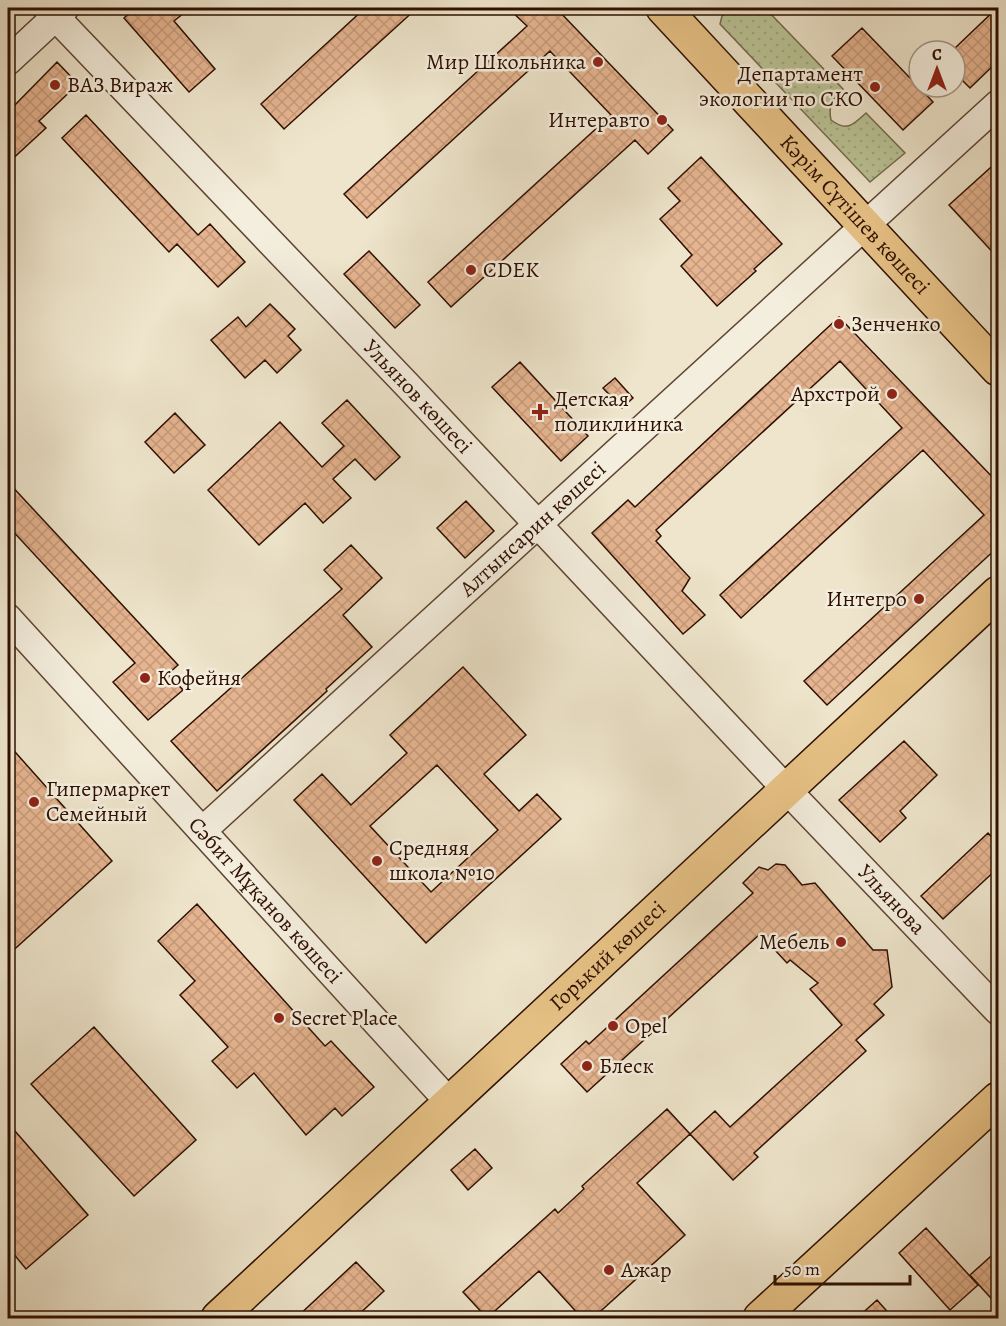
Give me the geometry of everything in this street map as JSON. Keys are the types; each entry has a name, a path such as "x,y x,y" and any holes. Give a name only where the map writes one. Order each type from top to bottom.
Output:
{"main road":[{"name":"Кәрім Сүтішев көшесі","path":"663,8 999,369"},
{"name":"Горький көшесі","path":"218,1318 999,593"},
{"path":"772,1311 999,1098"}],"street":[{"path":"8,61 56,11"},
{"name":"Ульянов көшесі","path":"56,11 786,789"},
{"name":"Алтынсарин көшесі","path":"202,831 999,104"},
{"name":"Сәбит Мұқанов көшесі","path":"8,618 450,1103"},
{"name":"Ульянова","path":"786,789 999,1011"}],"green space":[{"path":"731,8 741,11 745,8 765,8 843,89 832,103 831,120 841,126 850,126 866,113 905,153 870,182 720,24 722,16"}],"building":[{"path":"135,8 190,8 174,21 215,69 189,92 124,18"},
{"path":"365,8 417,8 284,129 261,104"},
{"path":"508,8 556,8 673,130 648,154 635,140 451,307 428,282 611,115 550,51 367,218 344,194 527,26"},
{"path":"997,8 999,60 970,88 967,85 967,39 964,39"},
{"path":"862,28 907,75 907,99 930,99 933,102 903,130 832,56"},
{"path":"57,62 78,84 39,121 46,128 8,163 8,112"},
{"path":"86,115 198,235 210,224 245,262 218,287 177,244 169,252 62,138"},
{"path":"701,157 782,244 717,306 681,266 692,255 660,219 680,201 668,188"},
{"path":"999,160 999,259 949,205"},
{"path":"369,251 420,305 395,328 344,274"},
{"path":"270,304 295,329 288,336 301,350 277,373 265,360 245,378 211,340 238,317 246,327"},
{"path":"839,317 999,484 999,546 827,705 804,681 984,515 923,450 741,618 720,595 902,428 840,361 656,530 661,536 656,541 690,578 682,591 705,615 683,634 592,533 628,500 635,507"},
{"name":"Детская поликлиника","path":"520,362 588,436 561,461 492,387"},
{"path":"615,378 633,398 622,408 603,388"},
{"path":"347,400 400,457 375,480 355,459 333,479 351,498 323,523 305,503 259,545 208,490 280,422 322,467 344,446 322,423"},
{"path":"175,413 205,445 174,473 145,442"},
{"path":"8,482 178,665 168,674 183,690 148,720 113,682 135,663 8,526"},
{"path":"466,501 494,531 465,558 437,528"},
{"path":"351,545 382,578 343,615 372,647 217,791 171,741 342,589 324,570"},
{"path":"463,667 526,735 484,774 519,811 537,794 561,819 426,943 294,800 322,774 351,805 407,753 390,735","holes":["437,765 498,830 431,892 370,826"]},
{"path":"904,741 937,775 900,811 906,818 880,842 839,800"},
{"name":"Гипермаркет Семейный","path":"8,744 112,861 8,955"},
{"path":"988,833 999,845 999,867 943,919 921,896"},
{"path":"776,864 785,865 802,885 815,883 873,950 887,950 892,987 874,1004 884,1015 856,1040 866,1051 754,1153 758,1157 733,1180 690,1134 715,1111 730,1127 842,1025 810,989 818,983 790,960 787,963 760,934 587,1092 561,1064 586,1041 589,1044 753,893 743,883 759,867 768,870"},
{"path":"197,904 325,1046 331,1041 374,1087 342,1116 335,1108 306,1135 254,1073 237,1088 212,1061 228,1047 180,995 195,981 158,941"},
{"path":"94,1027 196,1140 134,1196 31,1084"},
{"path":"667,1109 690,1134 637,1183 685,1235 593,1318 582,1318 539,1271 487,1318 463,1292 555,1209 558,1213 584,1189 582,1186"},
{"path":"8,1123 88,1215 26,1269 8,1247"},
{"path":"475,1149 492,1168 468,1190 451,1170"},
{"path":"926,1228 978,1285 950,1310 899,1253"},
{"path":"999,1249 999,1307 970,1275"},
{"path":"356,1262 384,1291 355,1318 296,1318"},
{"path":"877,1300 893,1318 857,1318"}],"place":[{"name":"Мир Школьника","path":"598,62"},
{"name":"ВАЗ Вираж","path":"55,85"},
{"name":"Департамент экологии по СКО","path":"875,87"},
{"name":"Интеравто","path":"662,120"},
{"name":"CDEK","path":"471,270"},
{"name":"Зенченко","path":"839,324"},
{"name":"Архстрой","path":"892,394"},
{"name":"Детская поликлиника","path":"540,412"},
{"name":"Интегро","path":"919,599"},
{"name":"Кофейня","path":"145,678"},
{"name":"Гипермаркет Семейный","path":"34,802"},
{"name":"Средняя школа №10","path":"377,861"},
{"name":"Мебель","path":"841,942"},
{"name":"Secret Place","path":"279,1018"},
{"name":"Opel","path":"613,1026"},
{"name":"Блеск","path":"587,1066"},
{"name":"Ажар","path":"609,1270"}]}
